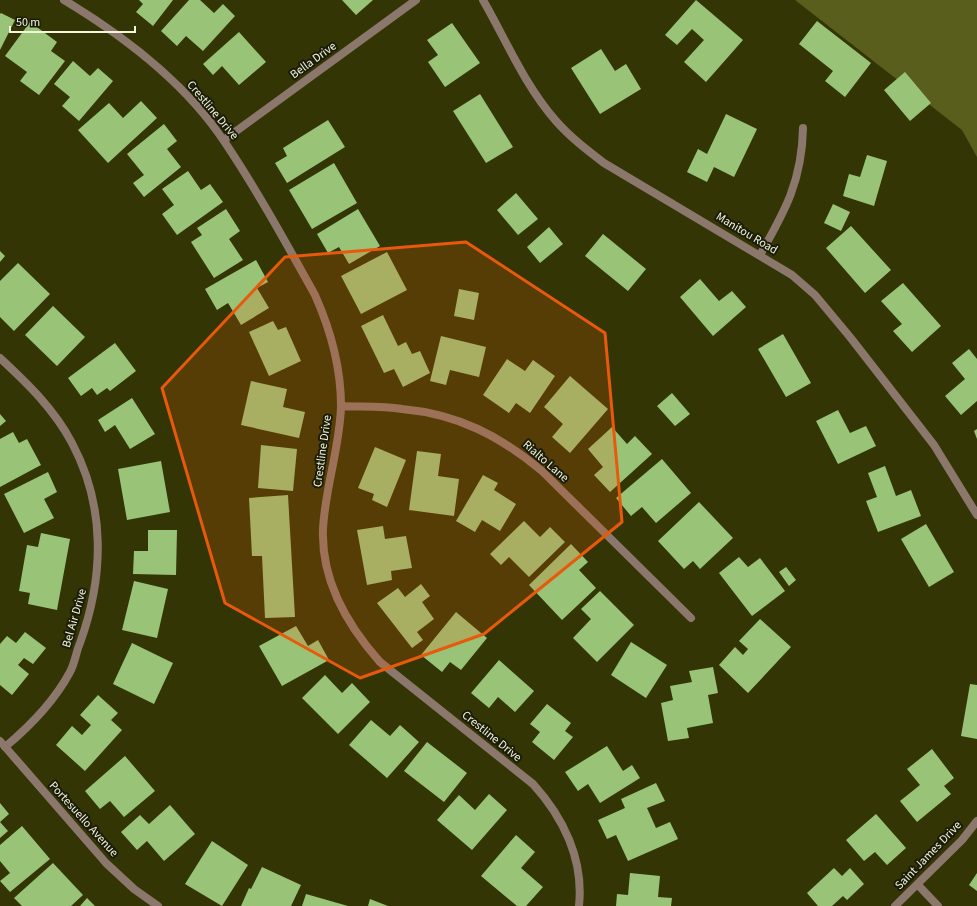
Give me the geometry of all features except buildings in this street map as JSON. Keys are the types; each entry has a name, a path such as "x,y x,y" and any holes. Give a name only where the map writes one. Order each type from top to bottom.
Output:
{"street":[{"name":"Crestline Drive","path":"64,0 98,20 144,56 197,106 224,140 315,295 326,320 336,353 340,380 341,406 324,537 330,578 334,592 346,618 361,641 380,662 533,784 547,800 559,817 575,856 579,878 579,906"},
{"name":"Bella Drive","path":"224,140 416,0"},
{"name":"Manitou Road","path":"483,0 536,95 556,121 578,144 604,163 792,275 815,295 934,445 977,514"},
{"path":"760,255 781,219 793,193 803,147 803,128"},
{"name":"Bel Air Drive","path":"0,358 34,390 55,415 72,443 82,466 92,497 97,530 98,563 93,602 71,671 39,713 17,737 2,744"},
{"name":"Rialto Lane","path":"341,406 402,408 434,414 472,426 488,433 517,450 542,471 691,618"},
{"name":"Portesuello Avenue","path":"2,744 106,863 134,888 158,906"},
{"name":"Saint James Drive","path":"895,906 962,840 977,821"},
{"path":"918,885 938,906"}],"highlighted area":[{"path":"466,242 605,333 622,522 484,634 360,678 225,603 162,388 285,257"}],"green space":[{"path":"795,0 977,0 977,157 962,130"}]}
